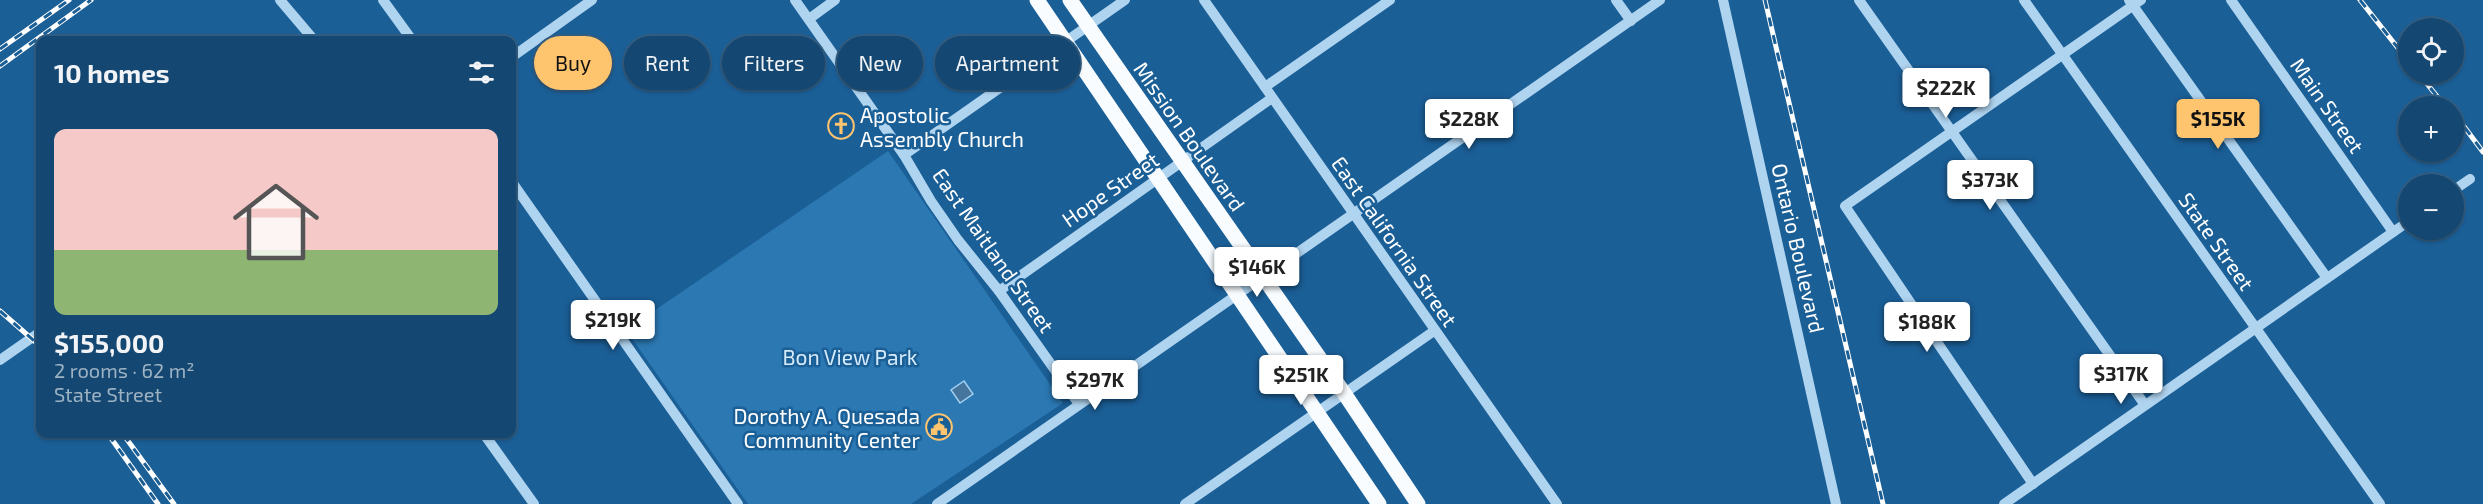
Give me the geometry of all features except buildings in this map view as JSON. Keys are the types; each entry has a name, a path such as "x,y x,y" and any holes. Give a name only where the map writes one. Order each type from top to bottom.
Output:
{"main road":[{"path":"1037,0 1062,36"},
{"name":"Mission Boulevard","path":"1070,0 1344,393 1418,504"},
{"path":"1080,62 1379,504"}],"street":[{"path":"280,0 311,36"},
{"path":"383,0 409,36"},
{"path":"516,54 591,0"},
{"name":"East Maitland Street","path":"795,0 904,155 931,201 958,240 999,291 1079,404"},
{"path":"809,19 835,0"},
{"path":"1074,36 1125,0"},
{"name":"East California Street","path":"1204,0 1557,504"},
{"path":"1265,87 1390,0"},
{"path":"1616,0 1631,21"},
{"path":"937,504 1660,0"},
{"name":"Ontario Boulevard","path":"1723,0 1836,504"},
{"path":"1859,0 2145,405"},
{"name":"State Street","path":"2024,0 2254,329 2380,504"},
{"name":"Main Street","path":"2231,0 2393,232"},
{"path":"2033,484 1845,206 2063,55 2134,2 2327,278"},
{"path":"904,155 997,90"},
{"name":"Hope Street","path":"999,291 1272,98"},
{"path":"2464,183 2470,179"},
{"path":"516,188 738,504"},
{"path":"2004,504 2398,229"},
{"path":"1185,504 1434,331"},
{"path":"0,360 36,335"},
{"path":"487,438 534,504"}],"green space":[{"name":"Bon View Park","path":"888,151 1063,403 911,504 748,504 626,330"}],"shaded area":[{"path":"964,381 973,394 960,403 951,390"}],"railway":[{"path":"0,49 69,0"},
{"path":"41,36 91,0"},
{"path":"1765,0 1883,504"},
{"path":"2360,0 2398,48"},
{"path":"0,66 36,40"},
{"path":"2427,84 2437,96"},
{"path":"2464,126 2483,152"},
{"path":"0,311 36,342"},
{"path":"111,438 158,504"},
{"path":"126,438 174,504"}],"place":[{"name":"Apostolic Assembly Church","path":"841,126"},
{"name":"Dorothy A. Quesada Community Center","path":"939,427"}]}
